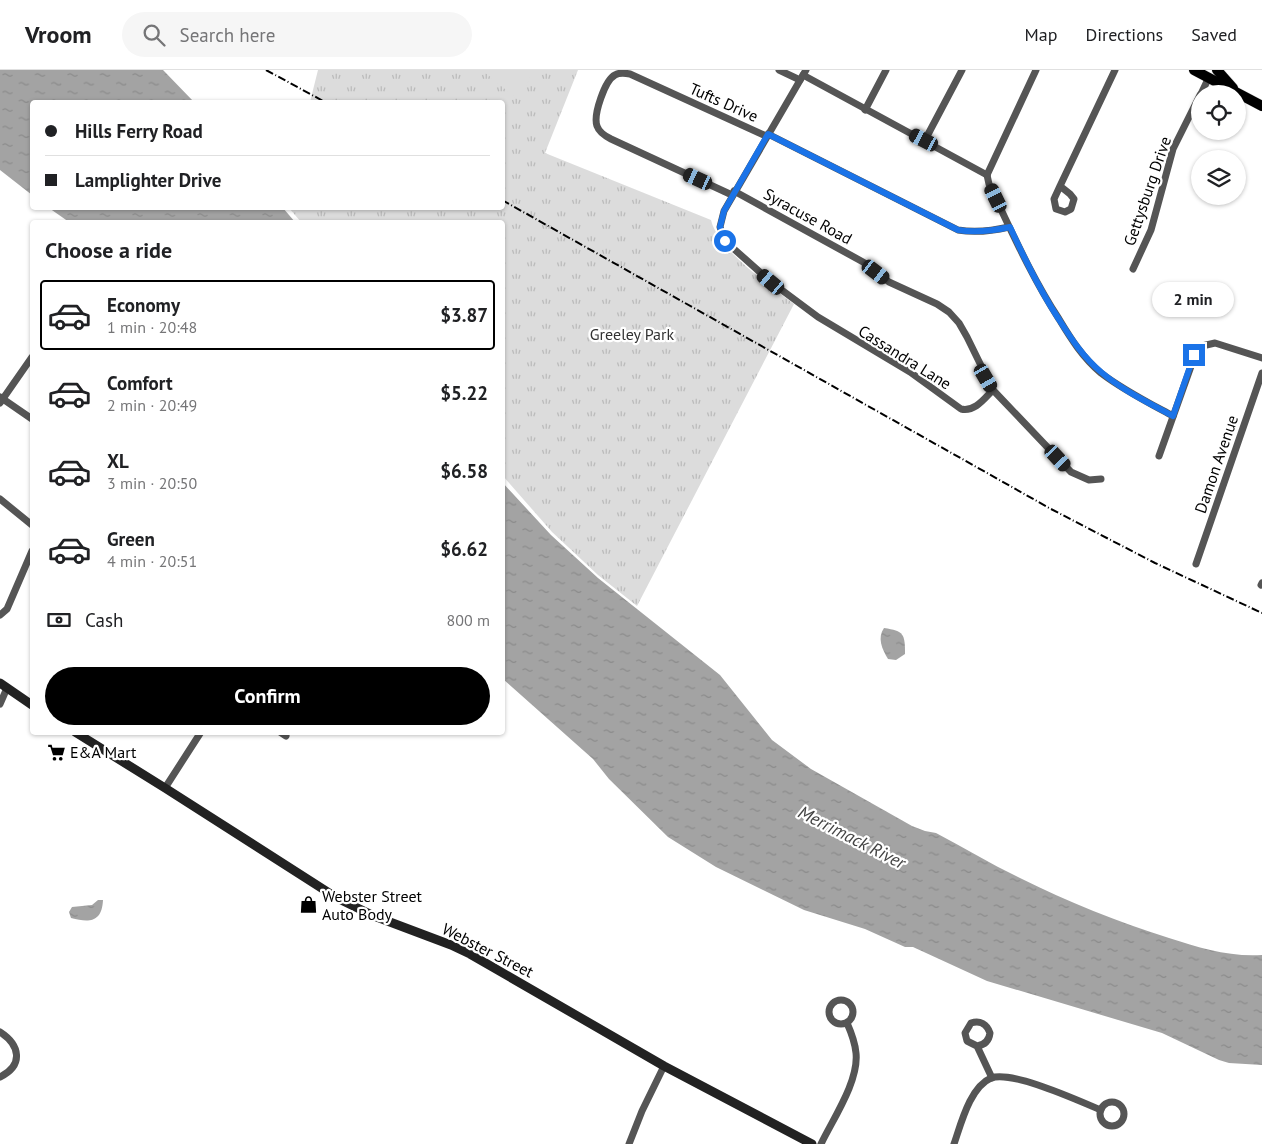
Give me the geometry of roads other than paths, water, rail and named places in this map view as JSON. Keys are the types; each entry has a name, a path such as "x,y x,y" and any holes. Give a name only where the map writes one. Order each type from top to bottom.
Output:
{"main road":[{"path":"1194,70 1222,85"},
{"path":"1216,70 1230,85"},
{"path":"1246,98 1262,106"},
{"path":"4,686 30,704"},
{"name":"Webster Street","path":"80,735 338,898 374,916 452,944 664,1066 812,1144"}],"street":[{"path":"779,70 803,75 987,175"},
{"path":"865,110 886,70"},
{"path":"924,140 962,70"},
{"path":"1036,70 987,175 989,184 1034,278 1081,352 1100,372 1111,380 1173,416"},
{"path":"1060,186 1114,70"},
{"name":"Tufts Drive","path":"733,193 611,139 600,131 596,124 597,110 610,79 616,74 630,74 767,135"},
{"name":"Cassandra Lane","path":"803,75 733,193 721,220 720,227 725,241 764,276 802,305 847,336 910,372 961,409 974,408 993,390"},
{"name":"Gettysburg Drive","path":"1205,85 1209,78"},
{"name":"Gettysburg Drive","path":"1134,269 1151,230 1173,150 1191,113"},
{"path":"767,135 958,230 972,232 1010,227"},
{"name":"Syracuse Road","path":"733,193 863,262 889,282 937,304 949,312 967,336 993,390 1071,472 1089,480 1101,479"},
{"path":"1159,456 1194,355 1202,346 1215,343 1262,358"},
{"path":"30,360 1,399 30,418"},
{"name":"Damon Avenue","path":"1196,564 1262,373"},
{"path":"0,499 30,523"},
{"path":"0,615 7,610 30,556"},
{"path":"0,704 4,686"},
{"path":"165,788 199,735"},
{"path":"821,1144 847,1091 854,1071 856,1052 847,1023"},
{"path":"0,1032 14,1044 16,1055 12,1069 0,1078"},
{"path":"977,1046 992,1078"},
{"path":"630,1144 642,1110 664,1066"},
{"path":"954,1144 973,1097 979,1088 992,1078 1011,1077 1052,1090 1101,1110"}],"water":[{"path":"0,70 163,70 192,100 30,100 30,193 0,170"},
{"path":"52,210 285,210 293,220 66,220"},
{"name":"Merrimack River","path":"505,485 551,535 598,578 720,675 772,740 811,769 912,826 936,833 1009,873 1093,911 1150,932 1203,948 1238,955 1262,955 1262,1065 1229,1063 1219,1060 1162,1033 987,981 913,947 905,947 865,929 804,910 716,867 668,837 609,779 593,759 505,681"},
{"path":"884,628 899,632 904,638 905,654 896,660 888,659 882,647 881,636"},
{"path":"98,900 103,900 102,907 100,913 94,919 71,918 69,912 72,907 92,905"}],"railway":[{"path":"266,70 321,100"},
{"path":"505,202 1051,509 1155,563 1262,613"}],"place":[{"name":"E&A Mart","path":"56,752"},
{"name":"Webster Street Auto Body","path":"308,905"}],"park label":[{"name":"Greeley Park","path":"632,334"}]}
